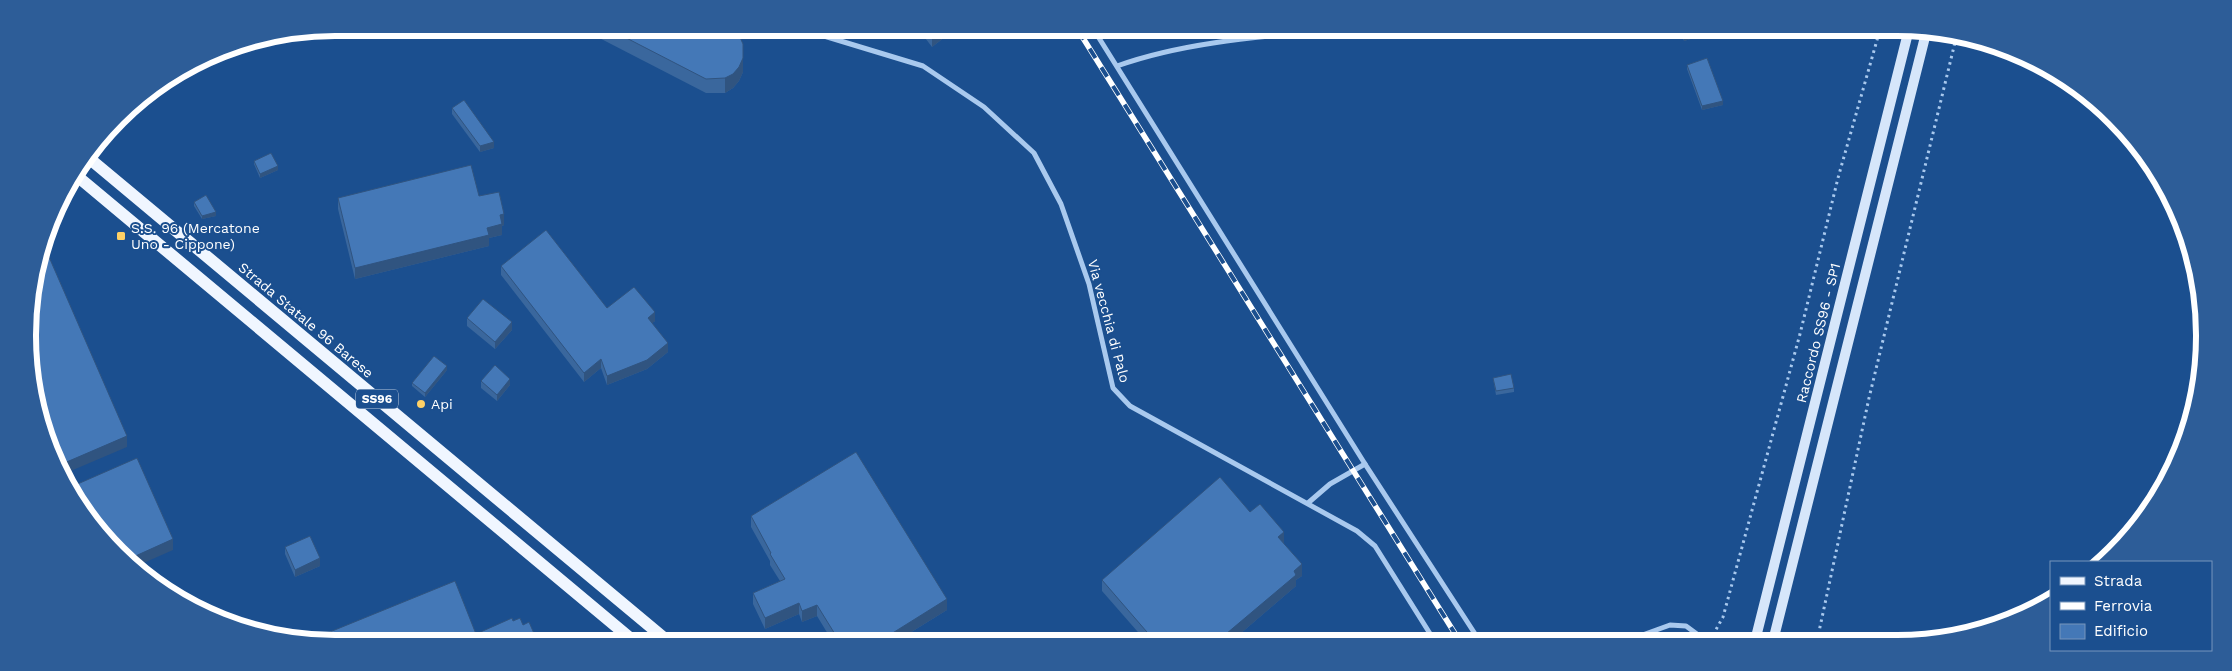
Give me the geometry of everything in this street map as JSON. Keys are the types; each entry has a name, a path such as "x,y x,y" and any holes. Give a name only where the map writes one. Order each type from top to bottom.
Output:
{"main road":[{"name":"Raccordo SS96 - SP1","path":"1756,635 1907,37"},
{"path":"1775,635 1925,38"},
{"name":"Strada Statale 96 Barese","path":"92,161 660,635"},
{"name":"SS96","path":"81,179 626,635"}],"street":[{"name":"Via vecchia di Palo","path":"824,36 923,66 984,107 1034,153 1061,204 1089,284 1113,388 1130,406 1358,531 1375,546 1431,635"},
{"path":"1098,36 1365,464 1476,635"},
{"path":"1117,66 1143,57 1271,36"},
{"path":"1308,503 1330,484 1365,464"},
{"path":"1642,635 1670,625 1686,626 1698,635"}],"path":[{"path":"1713,635 1723,617 1800,334 1838,178 1878,36"},
{"path":"1818,635 1868,398 1956,42"}],"building":[{"path":"623,36 739,36 743,44 743,58 739,67 733,74 725,78 706,79"},
{"path":"1707,58 1723,101 1702,106 1687,65"},
{"path":"464,100 494,142 480,146 452,108"},
{"path":"271,153 278,166 260,174 254,161"},
{"path":"471,165 479,196 499,192 504,214 500,215 502,224 487,228 489,235 355,268 338,198"},
{"path":"206,195 216,212 202,216 194,202"},
{"path":"546,230 607,308 634,287 655,312 648,318 668,343 647,360 607,376 601,359 584,373 501,266"},
{"path":"47,253 127,436 65,463 59,450 46,413 37,355 36,336 39,296"},
{"path":"483,299 512,322 495,342 467,318"},
{"path":"434,356 447,366 425,393 412,383"},
{"path":"495,365 510,379 497,395 481,381"},
{"path":"1511,374 1514,388 1496,391 1493,378"},
{"path":"856,452 947,599 889,635 836,635 817,605 802,611 799,603 765,618 753,593 785,579 751,516"},
{"path":"137,458 173,539 134,557 98,518 76,485"},
{"path":"1220,477 1250,512 1260,504 1284,532 1278,537 1302,564 1294,571 1296,575 1225,635 1150,635 1102,580"},
{"path":"310,536 320,558 295,570 285,547"},
{"path":"455,581 476,634 512,618 513,621 520,618 523,625 529,622 535,635 336,635 324,634"}],"railway":[{"path":"1082,36 1456,635"}],"place":[{"name":"S.S. 96 (Mercatone Uno - Cippone)","path":"121,236"},
{"name":"Api","path":"421,404"}]}
